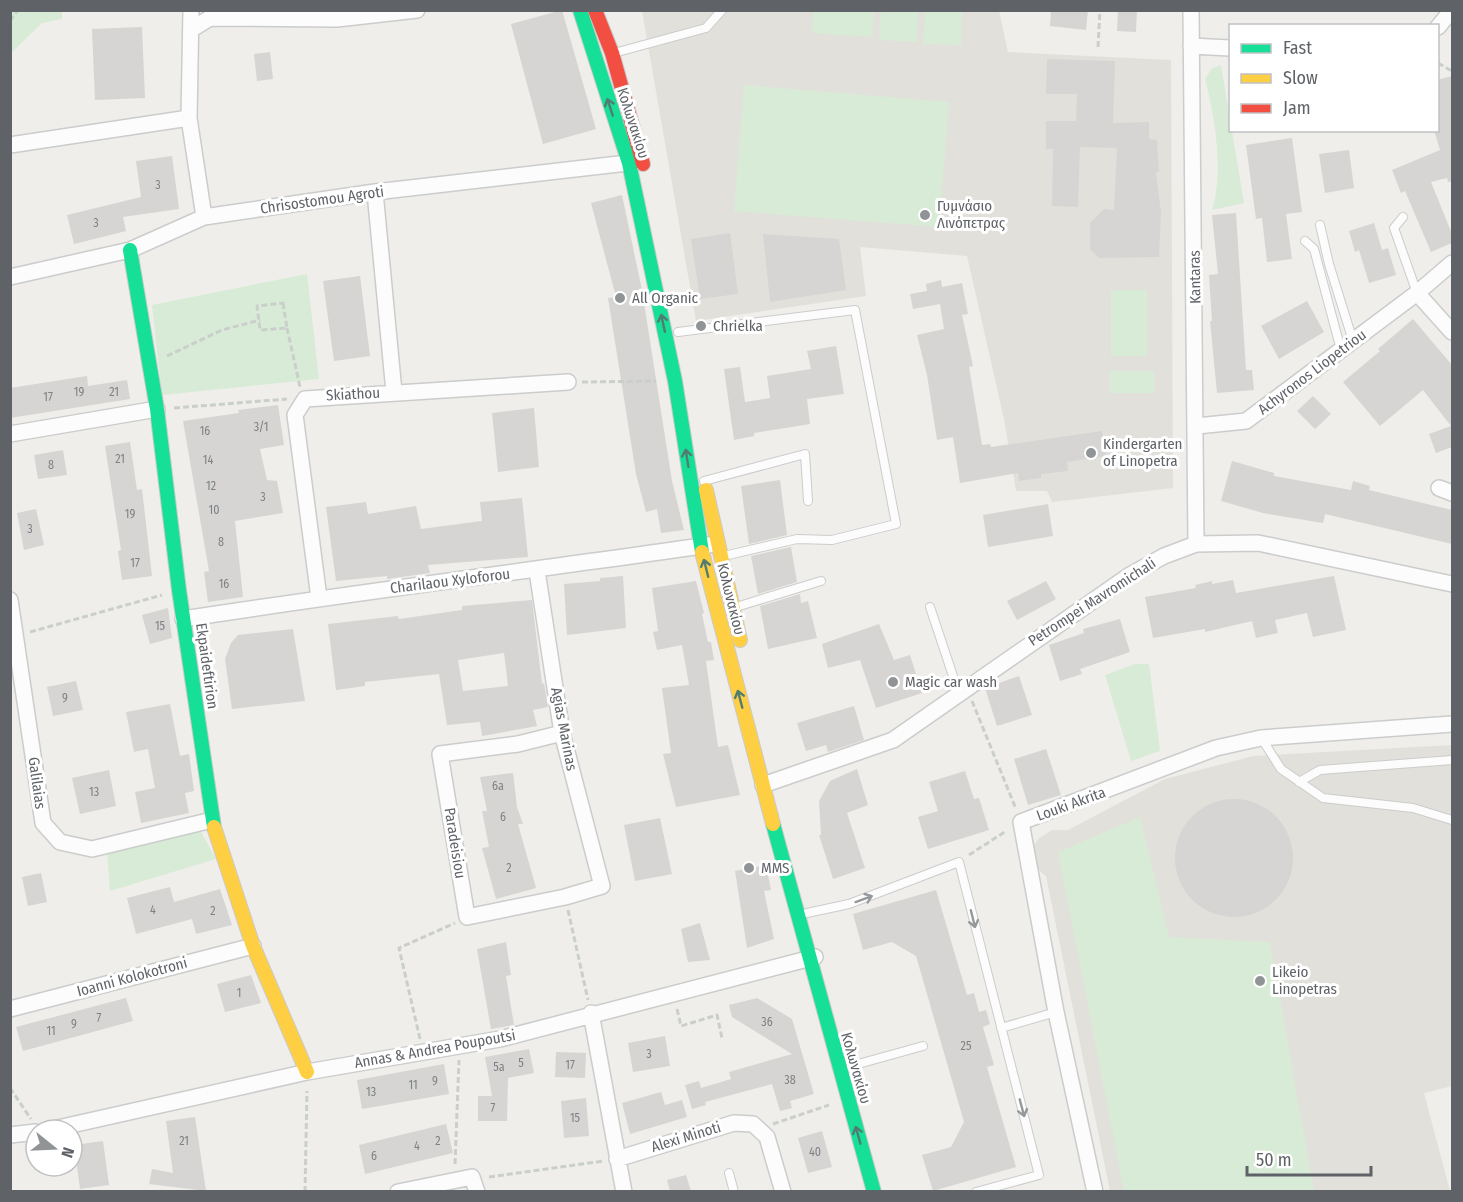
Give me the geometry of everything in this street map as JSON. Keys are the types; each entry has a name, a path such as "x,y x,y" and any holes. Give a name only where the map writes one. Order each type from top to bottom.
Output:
{"main road":[{"name":"Κολωνακίου","path":"580,10 636,162 675,381 701,546 807,913 813,958 851,1066 888,1191"},
{"name":"Κολωνακίου","path":"601,13 678,332 704,481 744,654"},
{"name":"Ekpaideftirion","path":"130,250 157,409 179,590 212,820 253,946 307,1072"},
{"name":"Κολωνακίου","path":"750,677 769,783 848,1099 874,1191"}],"street":[{"path":"191,10 189,118 204,217"},
{"path":"192,28 210,18 337,19 417,10"},
{"name":"Kantaras","path":"1191,10 1197,426 1196,544"},
{"path":"1439,25 1452,10"},
{"path":"1191,46 1229,48"},
{"path":"10,145 189,118"},
{"name":"Chrisostomou Agroti","path":"10,277 130,250 204,217 375,192 636,162"},
{"path":"375,192 394,392"},
{"name":"Achyronos Liopetriou","path":"1197,426 1246,421 1417,293 1452,263"},
{"path":"1417,293 1452,332"},
{"name":"Skiathou","path":"319,597 295,415 305,399 568,382"},
{"path":"10,434 157,409"},
{"name":"Petrompei Mavromichali","path":"769,783 893,740 1077,609 1135,571 1164,556 1196,544 1258,543 1452,584"},
{"name":"Charilaou Xyloforou","path":"183,619 319,597 537,571 701,546 719,550"},
{"name":"Agias Marinas","path":"537,571 562,733 602,886 565,897"},
{"name":"Galilaias","path":"10,600 43,823 60,842 92,849 212,820"},
{"name":"Louki Akrita","path":"1095,1191 1056,1012 1021,822 1216,748 1261,738 1452,724"},
{"name":"Paradeisiou","path":"467,917 440,754 518,744 562,733"},
{"path":"467,917 565,897"},
{"name":"Ioanni Kolokotroni","path":"10,1009 253,946"},
{"name":"Annas & Andrea Poupoutsi","path":"84,1122 307,1072 500,1039 813,958"},
{"path":"591,1014 624,1191"},
{"name":"Alexi Minoti","path":"617,1159 734,1123 753,1124 758,1129"},
{"path":"758,1129 767,1137 783,1191"},
{"path":"398,1191 454,1181 474,1184"}],"lane":[{"path":"612,53 706,28 722,10"},
{"path":"1403,217 1394,228 1417,293"},
{"path":"1320,225 1347,345"},
{"path":"1305,241 1314,249 1347,345"},
{"path":"678,332 855,310 896,524 832,540 796,539 719,550"},
{"path":"704,481 805,454 808,501"},
{"path":"733,608 821,581"},
{"path":"930,607 963,692"},
{"path":"1261,738 1281,769 1323,798 1413,808 1452,820"},
{"path":"1299,782 1320,770 1452,760"},
{"path":"807,913 849,904 959,862 1039,1175 976,1191"},
{"path":"1001,1028 1056,1012"},
{"path":"851,1066 923,1047"},
{"path":"729,1173 734,1191"}],"path":[{"path":"10,21 18,10"},
{"path":"1098,47 1100,10"},
{"path":"157,409 270,398 305,399 296,377 283,303 257,306 260,330 287,328"},
{"path":"150,366 222,330 260,320"},
{"path":"568,382 675,381"},
{"path":"17,636 179,590"},
{"path":"959,862 1021,822 963,692"},
{"path":"565,897 591,1014"},
{"path":"423,1052 399,948 467,917"},
{"path":"673,993 681,1026 717,1015 722,1038"},
{"path":"454,1181 460,1046"},
{"path":"305,1191 307,1072"},
{"path":"10,1088 28,1118"},
{"path":"758,1129 848,1099"},
{"path":"474,1184 617,1159"}],"shaded area":[{"name":"Γυμνάσιο Λινόπετρας","path":"642,11 999,11 1008,52 1171,60 1173,488 1052,502 1047,491 1016,491 1004,419 967,256 860,247 866,296 696,321"},
{"name":"Likeio Linopetras","path":"1452,745 1452,1086 1424,1093 1450,1191 1110,1191 1046,876 1037,869 1032,849 1038,839 1052,830 1068,830 1165,779 1253,756"}],"green space":[{"path":"11,10 62,11 62,19 42,23 11,53"},
{"path":"813,11 874,11 872,37 812,33"},
{"path":"881,11 918,11 917,42 879,40"},
{"path":"925,11 962,11 961,45 923,44"},
{"path":"1221,65 1229,113 1229,132 1232,132 1244,203 1212,210 1216,195 1218,162 1215,127 1205,79 1212,68"},
{"path":"744,85 949,102 939,227 734,211"},
{"path":"307,274 319,379 162,395 152,305"},
{"path":"1111,290 1147,290 1147,356 1111,356"},
{"path":"1110,371 1154,371 1154,393 1110,393"},
{"path":"1135,664 1149,664 1160,751 1131,761 1105,675"},
{"path":"1140,817 1169,937 1270,942 1314,1191 1124,1191 1058,852"},
{"path":"200,830 216,859 110,891 107,851"}],"building":[{"path":"562,10 596,129 543,144 511,24"},
{"path":"1051,10 1088,10 1086,30 1050,26"},
{"path":"1118,10 1137,10 1136,32 1117,31"},
{"path":"142,27 145,98 95,100 92,29"},
{"path":"270,52 273,79 257,81 254,54"},
{"path":"1047,59 1115,61 1113,123 1149,122 1149,139 1157,140 1159,172 1156,172 1161,212 1159,257 1099,258 1090,249 1090,223 1104,209 1114,210 1117,148 1080,147 1078,207 1052,206 1053,149 1046,149 1046,121 1076,121 1077,94 1046,94"},
{"path":"1452,76 1452,181 1448,182 1447,178 1431,182 1452,234 1452,243 1431,252 1405,191 1401,193 1392,170 1440,150 1435,132 1439,132 1439,79"},
{"path":"1292,138 1302,212 1286,214 1292,259 1267,262 1262,218 1256,219 1246,145"},
{"path":"1349,150 1354,188 1325,193 1319,154"},
{"path":"172,156 179,209 123,217 126,231 74,244 67,215 141,197 136,161"},
{"path":"622,195 642,290 672,481 684,530 661,533 657,509 646,512 636,474 608,298 616,297 591,203"},
{"path":"1236,213 1246,370 1252,370 1254,390 1217,393 1210,321 1212,321 1209,275 1218,274 1212,215"},
{"path":"1374,223 1382,250 1388,248 1396,275 1369,283 1359,250 1355,252 1349,231"},
{"path":"730,233 738,294 700,299 691,239"},
{"path":"763,234 839,239 846,290 770,302"},
{"path":"360,276 370,356 334,361 323,281"},
{"path":"941,280 942,287 962,283 968,314 962,315 973,366 969,367 982,445 990,444 991,447 1102,431 1106,456 1067,462 1068,471 1041,474 1041,478 1019,481 1018,473 960,483 953,437 937,440 927,375 917,335 944,329 940,304 913,309 910,294 927,291 926,284"},
{"path":"1307,301 1324,332 1279,359 1261,326"},
{"path":"1413,319 1452,365 1452,447 1436,453 1429,434 1451,426 1423,390 1380,426 1343,382"},
{"path":"836,346 844,394 807,399 810,424 754,433 754,436 734,440 724,369 740,367 745,402 770,398 767,376 811,369 807,351"},
{"path":"87,376 88,386 127,380 130,399 10,418 10,388"},
{"path":"1313,396 1331,414 1315,429 1297,411"},
{"path":"278,405 284,445 260,449 267,480 277,481 283,513 235,521 243,597 208,602 204,572 209,571 183,421"},
{"path":"534,408 539,467 498,472 492,413"},
{"path":"130,442 137,490 142,489 152,576 122,580 118,551 121,550 105,446"},
{"path":"63,450 67,475 38,479 34,455"},
{"path":"1232,461 1274,473 1274,476 1351,490 1353,481 1370,486 1369,490 1452,510 1452,544 1325,514 1323,523 1263,513 1221,501"},
{"path":"780,480 787,535 749,544 741,486"},
{"path":"522,498 528,557 428,565 430,573 387,579 387,576 336,581 326,507 366,502 368,514 416,506 421,529 482,521 480,502"},
{"path":"1048,504 1053,536 988,547 983,515"},
{"path":"36,509 44,545 24,550 17,513"},
{"path":"791,547 797,582 758,594 751,556"},
{"path":"623,576 626,628 567,635 564,584 600,581 600,578"},
{"path":"1334,576 1346,630 1313,637 1307,613 1275,620 1278,633 1256,638 1252,621 1205,632 1205,629 1153,638 1145,597 1196,588 1195,585 1212,581 1212,584 1233,580 1236,593"},
{"path":"696,581 708,642 711,642 714,660 706,661 718,747 728,745 740,795 676,807 663,754 671,753 662,688 689,685 682,645 657,650 653,632 658,631 652,588"},
{"path":"1046,581 1056,599 1017,620 1007,601"},
{"path":"800,594 801,603 808,601 817,638 768,649 760,606"},
{"path":"532,600 542,684 544,683 548,707 533,710 537,726 482,736 480,722 447,725 439,674 365,682 365,686 336,690 328,624 398,616 399,619 462,610 462,606","holes":["504,653 508,686 463,691 458,660"]},
{"path":"168,608 172,638 150,644 142,615"},
{"path":"1120,619 1130,652 1080,669 1082,674 1060,681 1049,645 1084,633 1083,629"},
{"path":"879,624 894,660 910,655 922,693 876,708 860,660 828,668 822,644"},
{"path":"293,629 305,701 232,709 225,659 231,643 238,635"},
{"path":"1019,676 1032,715 997,726 985,688"},
{"path":"76,681 83,710 53,716 47,687"},
{"path":"170,704 180,756 189,754 194,791 185,793 189,813 141,823 135,792 155,788 148,749 134,752 126,712"},
{"path":"854,706 864,740 828,752 826,745 806,751 797,723"},
{"path":"1046,749 1061,795 1028,805 1014,759"},
{"path":"857,769 868,805 847,813 865,868 833,879 819,835 821,835 819,801 830,781"},
{"path":"109,770 116,806 80,814 72,778"},
{"path":"965,771 974,799 979,798 989,830 928,849 918,817 938,811 929,782"},
{"path":"513,773 517,807 523,824 518,824 536,888 496,899 482,848 489,847 482,811 487,811 480,777"},
{"path":"1234,799 1257,803 1276,816 1289,835 1293,858 1289,881 1276,900 1257,913 1234,917 1211,913 1192,900 1179,881 1175,858 1179,835 1192,816 1211,803"},
{"path":"660,818 672,874 635,881 624,825"},
{"path":"766,865 771,890 764,891 774,939 747,948 735,871"},
{"path":"41,873 47,902 28,906 22,877"},
{"path":"170,887 174,902 220,889 232,925 196,934 192,919 136,934 127,898"},
{"path":"936,890 967,995 974,993 979,1012 986,1010 990,1024 983,1027 994,1065 987,1067 1016,1167 933,1191 922,1155 951,1147 964,1122 916,956 892,942 863,950 853,914"},
{"path":"700,923 710,960 688,962 681,929"},
{"path":"506,942 511,975 506,976 514,1025 491,1029 477,949"},
{"path":"251,975 261,1003 225,1012 217,984"},
{"path":"126,998 133,1021 23,1051 16,1027"},
{"path":"757,998 792,1019 814,1094 790,1101 792,1108 780,1111 772,1084 705,1102 706,1105 692,1109 685,1085 699,1081 701,1088 731,1079 729,1072 792,1054 732,1017 729,1005"},
{"path":"665,1036 670,1066 633,1072 628,1043"},
{"path":"529,1049 534,1073 508,1078 507,1121 478,1121 478,1096 492,1096 485,1057"},
{"path":"556,1052 586,1053 585,1078 555,1077"},
{"path":"444,1064 449,1094 362,1109 357,1080"},
{"path":"661,1092 665,1105 682,1100 687,1117 630,1134 622,1103"},
{"path":"586,1098 589,1136 564,1138 561,1101"},
{"path":"195,1117 206,1191 149,1184 152,1169 173,1173 166,1121"},
{"path":"446,1124 453,1153 365,1174 359,1145"},
{"path":"822,1131 832,1167 808,1173 798,1138"},
{"path":"103,1141 109,1185 80,1189 78,1178 84,1178 84,1144"},
{"path":"686,1175 691,1191 670,1191 667,1180"}],"traffic: fast":[{"path":"580,10 629,163 675,381 702,552"},
{"path":"130,250 157,409 179,590 214,827"},
{"path":"773,824 874,1192"}],"traffic: slow":[{"path":"706,490 740,640"},
{"path":"702,552 773,824"},
{"path":"214,827 253,946 307,1072"}],"traffic: jam":[{"path":"595,10 612,53 643,164"}],"place":[{"name":"Γυμνάσιο Λινόπετρας","path":"925,215"},
{"name":"All Organic","path":"620,298"},
{"name":"Chrielka","path":"701,326"},
{"name":"Kindergarten of Linopetra","path":"1091,453"},
{"name":"Magic car wash","path":"893,682"},
{"name":"MMS","path":"749,868"},
{"name":"Likeio Linopetras","path":"1260,981"}]}
